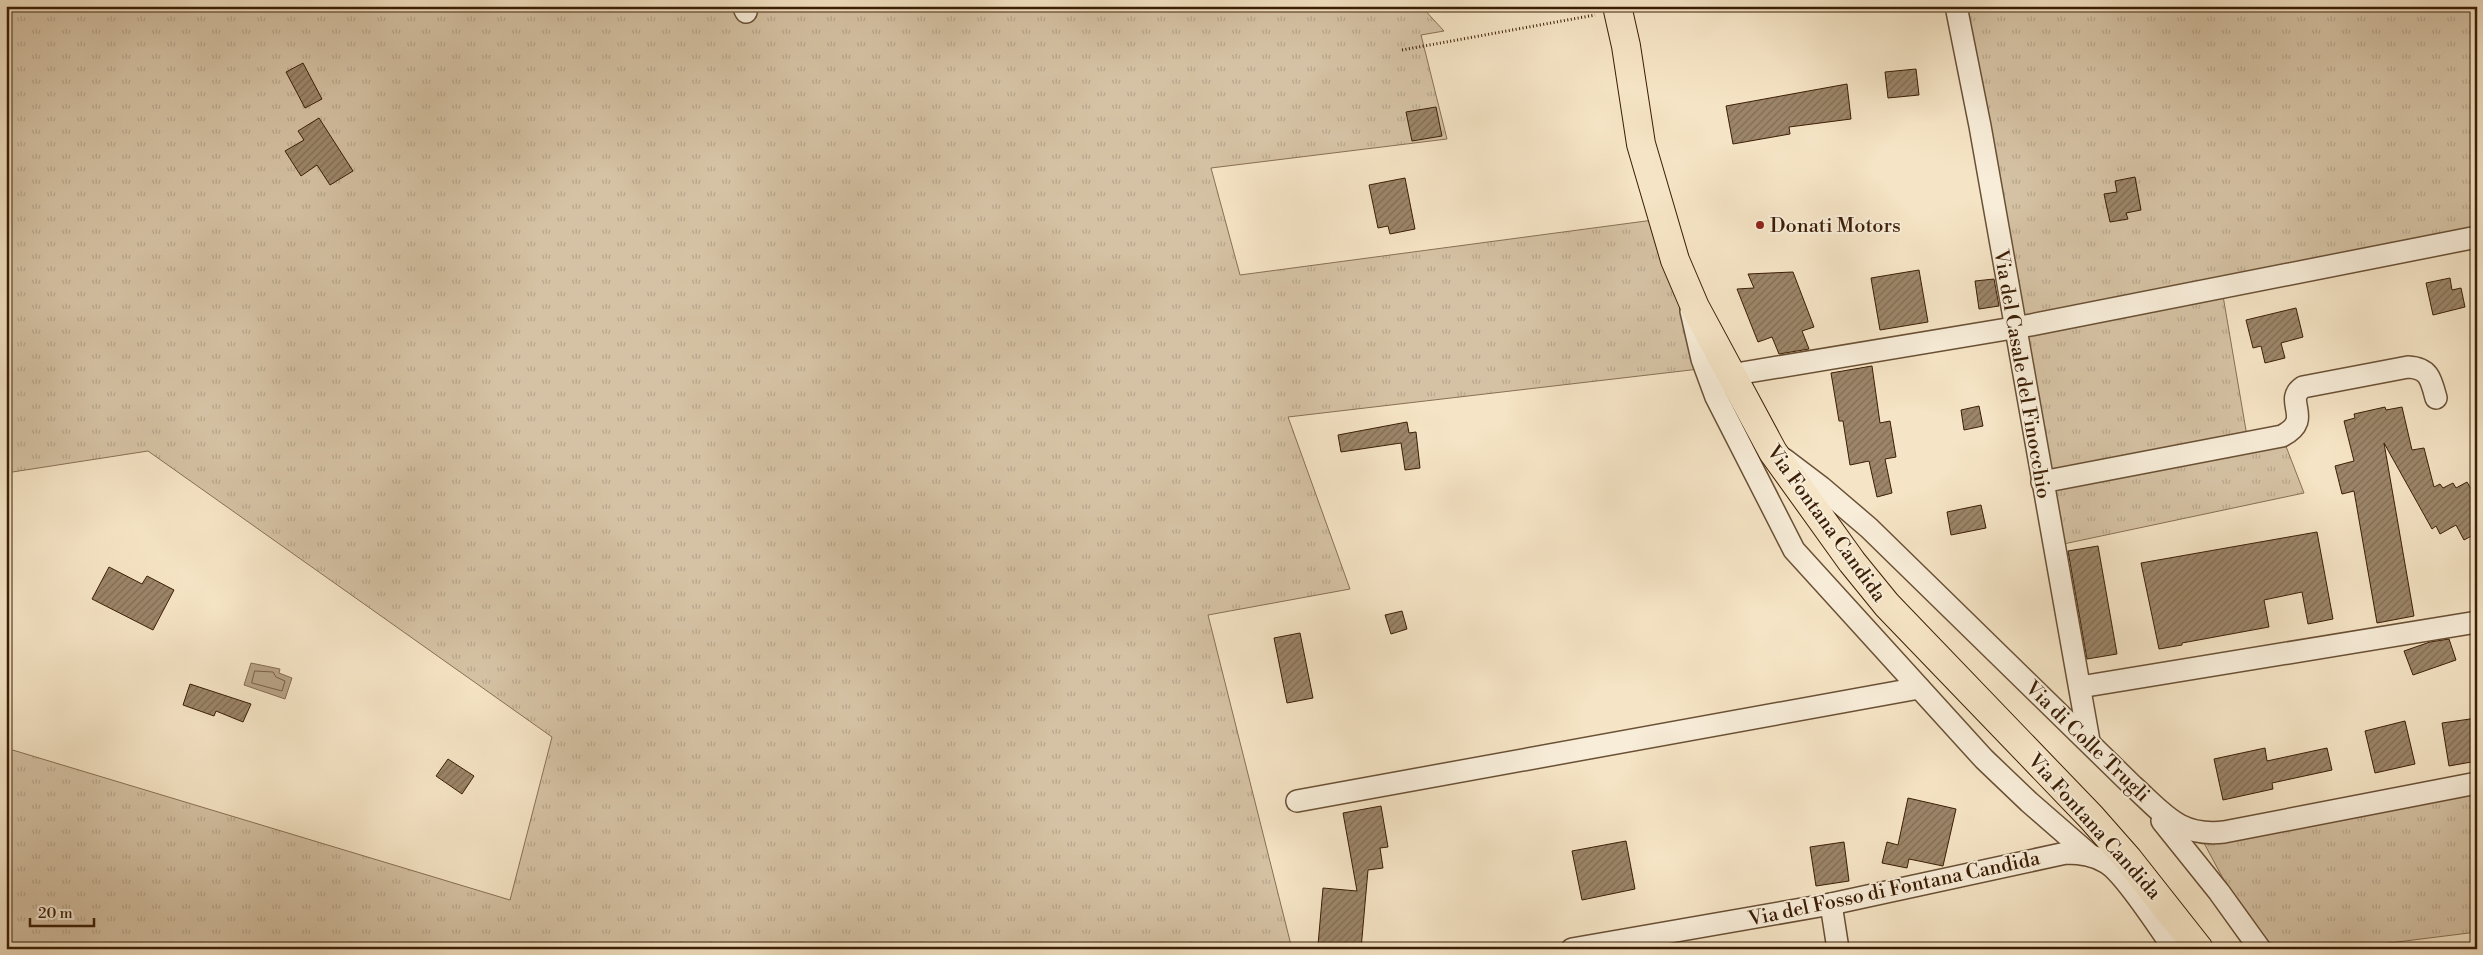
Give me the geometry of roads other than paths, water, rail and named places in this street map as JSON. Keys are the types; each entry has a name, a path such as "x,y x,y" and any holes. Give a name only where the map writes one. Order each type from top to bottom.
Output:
{"main road":[{"name":"Via Fontana Candida","path":"1618,9 1648,172 1664,228 1688,294 1773,452 1846,554 1887,605 2091,817 2132,864 2199,949"}],"street":[{"name":"Via del Casale del Finocchio","path":"1956,6 2089,741"},
{"path":"1730,375 2015,328 2477,237"},
{"path":"1688,294 1694,332 1716,397 1790,544 1918,688 2000,776 2091,856"},
{"path":"2042,482 2282,436 2295,427 2298,421 2294,397 2297,391 2303,387 2408,366 2419,367 2427,372 2431,378 2436,398"},
{"name":"Via di Colle Trugli","path":"1773,452 1821,487 1869,528 2133,786 2178,826 2191,831 2211,833 2477,783"},
{"path":"2080,687 2477,622"},
{"path":"1297,801 1918,688"},
{"path":"2133,786 2219,892 2260,949"},
{"name":"Via del Fosso di Fontana Candida","path":"1572,949 1831,904 2066,853 2091,856 2109,864 2121,876 2174,949"},
{"path":"1831,904 1838,949"}],"water":[{"path":"251,663 280,669 279,673 292,678 285,699 244,685"}],"place":[{"name":"Donati Motors","path":"1760,225"}]}
